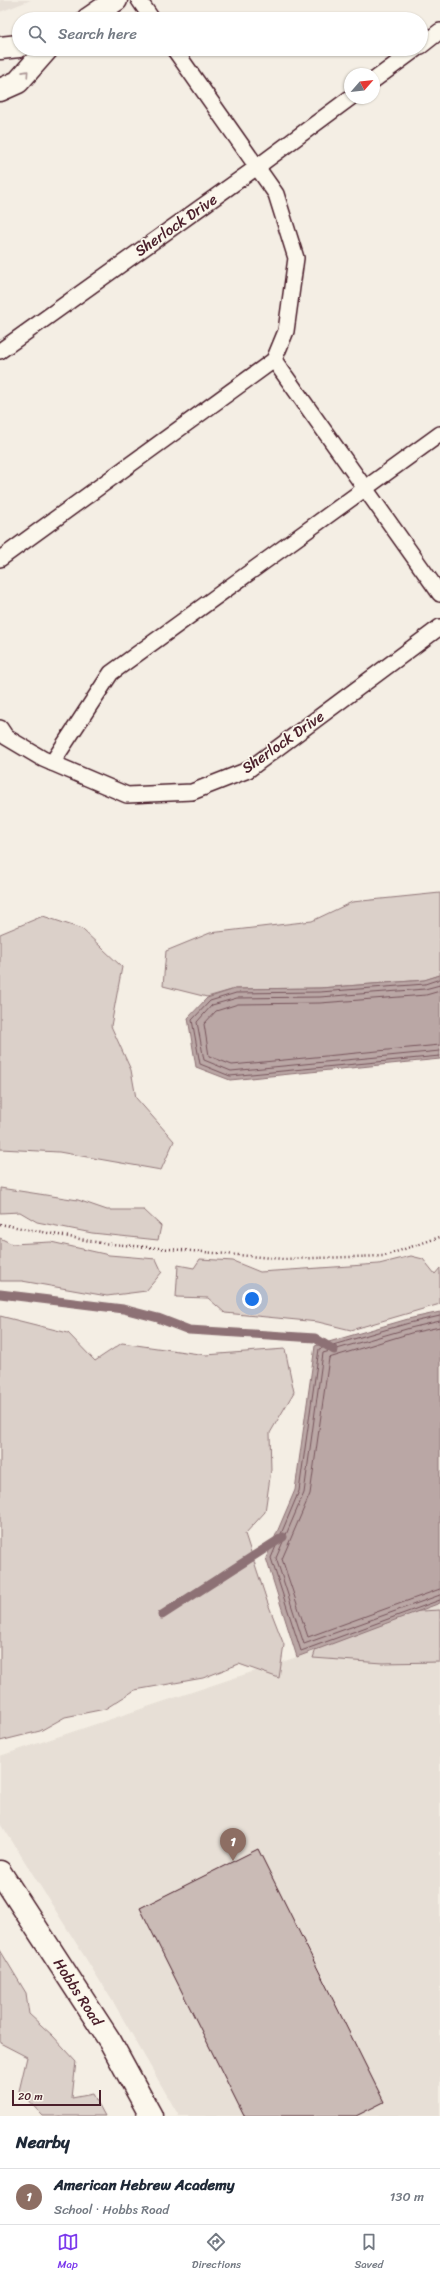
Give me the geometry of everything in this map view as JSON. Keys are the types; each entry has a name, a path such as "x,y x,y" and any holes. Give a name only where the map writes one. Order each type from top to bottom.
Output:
{"street":[{"path":"98,12 116,0"},
{"path":"0,48 12,47"},
{"path":"0,90 18,82 41,56"},
{"name":"Hobbs Road","path":"0,1872 110,2041 151,2116"}],"lane":[{"path":"139,0 147,12"},
{"path":"428,40 440,31"},
{"path":"0,559 274,360 286,331 296,258 276,194 179,56"},
{"path":"380,76 407,56"},
{"name":"Sherlock Drive","path":"0,350 257,167 344,102"},
{"path":"274,360 440,594"},
{"path":"52,763 111,673 440,434"},
{"name":"Sherlock Drive","path":"0,728 6,737 52,763 127,795 192,792 248,770 440,627"}],"path":[{"path":"0,1224 101,1244 283,1259 384,1256 440,1237"}],"shaded area":[{"path":"0,0 31,0 0,12"},
{"path":"440,893 440,975 425,980 320,988 235,989 207,997 163,986 166,951 210,933 312,921 352,902"},
{"path":"43,916 82,929 122,967 111,1026 131,1070 136,1098 174,1141 161,1170 59,1152 0,1149 0,934"},
{"path":"0,1188 78,1200 107,1210 144,1210 161,1226 158,1240 92,1233 37,1222 20,1212 0,1213"},
{"path":"0,1238 12,1244 51,1242 109,1255 156,1259 162,1272 146,1291 107,1296 22,1281 0,1281"},
{"path":"411,1256 423,1259 435,1274 440,1268 440,1304 351,1330 318,1322 225,1313 208,1298 176,1297 178,1265 194,1268 200,1259 233,1261 260,1272 379,1264"},
{"path":"0,1316 68,1333 95,1361 122,1343 206,1355 285,1349 294,1392 270,1433 271,1470 265,1512 245,1534 267,1601 284,1645 279,1678 239,1664 203,1678 135,1690 105,1709 65,1717 40,1731 0,1741"},
{"path":"440,1603 440,2116 179,2116 115,2005 0,1822 0,1756 297,1657"},
{"path":"440,1610 440,1662 382,1663 313,1658 327,1616"},
{"path":"0,1950 26,1993 29,2014 53,2036 76,2061 72,2098 93,2094 105,2116 43,2116 19,2091 27,2057 0,2043"}],"water":[{"path":"440,975 440,1059 230,1080 196,1067 188,1018 207,998 235,989 320,988 424,980"},
{"path":"440,1312 440,1603 297,1657 266,1558 295,1490 315,1346 408,1319"}],"building":[{"path":"258,1849 384,2102 356,2116 244,2116 140,1908"}],"waterway":[{"path":"0,1294 123,1309 158,1318 189,1330 315,1338 334,1350"},
{"path":"162,1615 283,1537"}],"place":[{"name":"American Hebrew Academy","path":"233,1861"}]}
